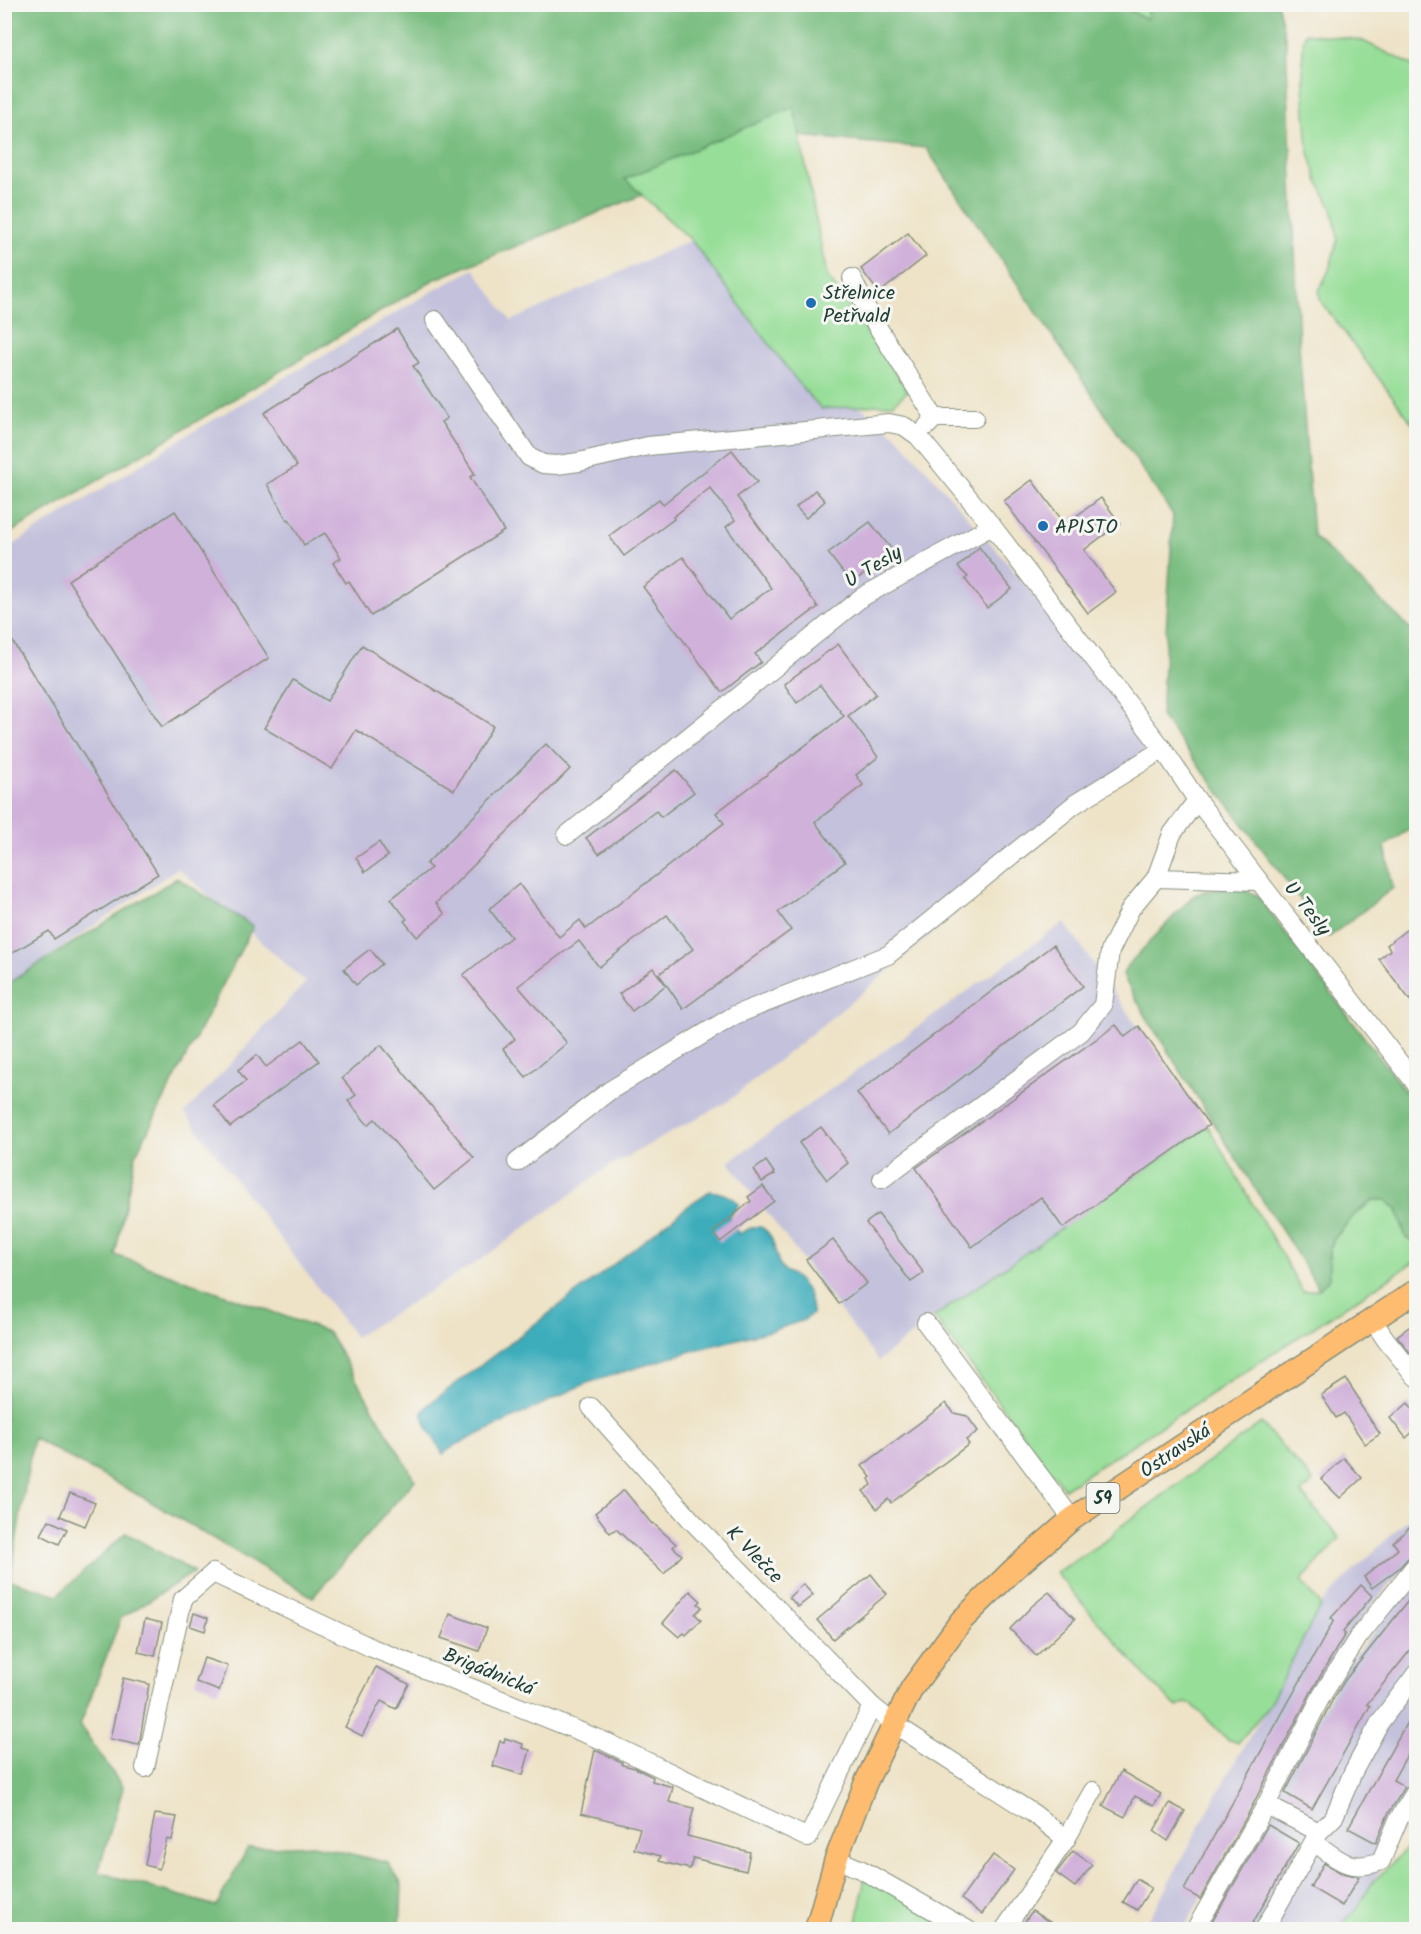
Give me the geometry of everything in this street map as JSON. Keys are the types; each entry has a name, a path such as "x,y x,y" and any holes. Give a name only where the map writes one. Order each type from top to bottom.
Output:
{"main road":[{"name":"Ostravská","path":"816,1929 836,1859 866,1782 912,1688 962,1621 1014,1569 1072,1519 1416,1290"}],"street":[{"path":"852,278 870,315 935,418"},
{"path":"435,320 529,457 543,464 579,462 648,446 889,423 903,426 918,436 992,525"},
{"path":"918,436 935,418 975,418"},
{"name":"U Tesly","path":"567,835 862,597 992,525 1166,752 1197,800 1416,1084"},
{"path":"517,1162 609,1092 735,1015 888,955 1075,804 1166,752"},
{"path":"882,1179 1081,1032 1103,1005 1110,951 1131,908 1156,878 1172,834 1197,800"},
{"path":"1156,878 1259,881"},
{"path":"1372,1319 1416,1377"},
{"path":"926,1323 1072,1519"},
{"name":"K Vlečce","path":"591,1407 691,1520 872,1706 894,1724"},
{"path":"1195,1929 1266,1805 1322,1695 1359,1636 1416,1565"},
{"name":"Brigádnická","path":"145,1768 183,1599 213,1573 372,1648 606,1742 808,1838 872,1706"},
{"path":"1264,1929 1316,1837 1334,1817 1353,1772 1380,1722 1416,1674"},
{"path":"894,1724 1034,1814 1066,1839"},
{"path":"1004,1929 1066,1839 1093,1791"},
{"path":"1266,1805 1316,1837 1344,1864 1365,1867 1382,1861 1398,1820 1416,1791"},
{"path":"836,1859 862,1869 968,1929"}],"shaded area":[{"path":"691,240 803,389 822,409 861,407 897,436 988,540 1119,697 1147,749 862,993 727,1102 608,1167 482,1259 355,1337 185,1113 306,982 178,868 13,981 5,977 5,550 186,436 474,269 511,321"},
{"path":"1064,922 1208,1126 926,1323 878,1361 729,1162"},
{"path":"1416,1512 1416,1559 1389,1585 1350,1632 1184,1929 1143,1930 1238,1756 1267,1708 1321,1605 1356,1568"},
{"path":"1416,1579 1416,1807 1373,1882 1356,1909 1338,1929 1200,1930 1347,1665"}],"green space":[{"path":"1116,4 1147,19 1149,5 1278,5 1286,41 1299,344 1313,536 1416,634 1416,825 1385,846 1393,888 1329,937 1161,716 1173,515 926,148 800,136 794,107 625,179 642,195 433,280 5,536 5,5"},
{"path":"1116,5 1149,5 1147,19"},
{"path":"1305,33 1361,40 1416,67 1416,428 1320,300 1319,291 1329,270 1338,238 1332,208 1318,182 1308,149 1303,85"},
{"path":"794,106 827,276 908,391 893,404 822,409 803,389 691,240 624,179"},
{"path":"177,878 253,926 136,1154 115,1255 328,1332 415,1480 313,1597 146,1499 33,1438 10,1580 58,1595 126,1533 194,1572 121,1618 80,1725 123,1788 98,1872 216,1906 248,1848 313,1845 388,1863 402,1885 400,1929 5,1929 5,983 7,984"},
{"path":"1237,888 1257,895 1416,1106 1416,1244 1406,1238 1397,1209 1386,1200 1374,1200 1356,1213 1334,1239 1329,1252 1329,1279 1319,1289 1150,1023 1123,974 1128,965 1193,896 1205,891"},
{"path":"1208,1126 1303,1292 1319,1289 1330,1266 1329,1252 1334,1239 1356,1213 1374,1200 1386,1200 1397,1210 1406,1238 1416,1244 1416,1261 1064,1489 934,1317"},
{"path":"1261,1423 1314,1482 1301,1493 1340,1538 1301,1581 1321,1605 1267,1708 1238,1743 1227,1739 1193,1705 1185,1703 1177,1707 1149,1680 1056,1573 1111,1537 1117,1529"},
{"path":"1416,1839 1416,1929 1338,1929 1356,1909 1373,1882"},
{"path":"865,1876 960,1930 856,1930"}],"water":[{"path":"710,1191 729,1196 739,1204 728,1219 739,1234 760,1227 769,1234 778,1262 784,1270 797,1279 807,1292 812,1314 804,1320 777,1329 695,1350 587,1383 456,1445 443,1454 427,1427 422,1413 429,1404"}],"building":[{"path":"908,233 926,256 879,293 861,269"},
{"path":"397,329 419,363 413,366 447,418 441,422 475,474 470,477 504,531 371,616 349,581 346,583 333,563 341,558 325,533 304,545 267,484 297,466 264,413"},
{"path":"732,450 757,482 737,497 818,607 755,654 761,662 722,692 643,587 683,557 729,619 771,588 726,527 735,520 710,488 673,517 674,519 624,556 609,536 659,499 663,504"},
{"path":"1032,480 1065,524 1101,498 1120,523 1084,550 1116,592 1088,613 1004,501"},
{"path":"815,490 825,501 806,518 796,507"},
{"path":"175,511 269,658 162,727 68,580"},
{"path":"870,522 893,551 851,583 828,553"},
{"path":"979,547 1012,589 987,608 965,579 968,577 958,567"},
{"path":"4,628 158,874 54,939 49,931 4,958"},
{"path":"838,644 876,694 848,716 878,757 856,775 863,785 815,822 845,862 778,912 791,930 683,1009 659,974 693,949 667,915 599,967 579,941 518,986 567,1043 526,1077 503,1049 515,1039 463,975 511,937 489,909 519,884 559,937 580,920 586,929 724,823 716,813 844,716 820,685 797,703 784,684"},
{"path":"362,645 493,726 454,790 356,730 332,769 264,728 293,680 327,701"},
{"path":"546,744 570,769 436,903 445,914 417,937 404,921 407,919 391,899 431,868 426,864"},
{"path":"676,770 694,792 661,817 656,811 599,854 586,838"},
{"path":"379,842 388,856 365,872 356,858"},
{"path":"1416,922 1416,1008 1379,959 1390,950 1387,945"},
{"path":"1053,945 1083,986 888,1134 857,1093"},
{"path":"370,949 382,964 356,985 344,969"},
{"path":"653,968 666,985 632,1011 619,994"},
{"path":"1116,1025 1125,1037 1139,1026 1209,1125 1063,1228 1041,1197 972,1247 916,1168"},
{"path":"303,1040 319,1061 230,1127 214,1105 246,1081 238,1070 257,1055 266,1067"},
{"path":"381,1045 474,1158 434,1190 375,1119 368,1125 348,1101 356,1095 342,1078"},
{"path":"821,1127 848,1163 827,1180 799,1143"},
{"path":"766,1161 775,1174 762,1182 754,1170"},
{"path":"763,1186 774,1201 720,1242 713,1232 751,1201 748,1197"},
{"path":"878,1214 924,1273 911,1282 866,1223"},
{"path":"833,1240 867,1283 839,1304 806,1260"},
{"path":"1416,1322 1416,1360 1397,1336"},
{"path":"1346,1379 1380,1434 1365,1444 1344,1413 1336,1418 1321,1395"},
{"path":"946,1403 954,1413 967,1416 978,1431 966,1440 969,1444 891,1503 888,1499 877,1509 863,1491 872,1485 869,1479 871,1477 862,1466"},
{"path":"1408,1403 1416,1413 1416,1429 1406,1438 1390,1418"},
{"path":"1344,1458 1362,1478 1340,1498 1321,1479"},
{"path":"624,1490 652,1524 676,1544 673,1547 682,1555 664,1574 616,1529 610,1533 595,1513"},
{"path":"70,1493 95,1503 85,1526 60,1516"},
{"path":"49,1520 67,1529 59,1544 41,1535"},
{"path":"1416,1522 1416,1554 1372,1588 1364,1577 1398,1549 1393,1542"},
{"path":"871,1574 887,1594 833,1639 817,1620"},
{"path":"803,1584 813,1595 798,1607 789,1597"},
{"path":"1361,1585 1372,1596 1343,1632 1345,1634 1312,1690 1248,1814 1200,1899 1184,1890 1334,1620 1331,1618"},
{"path":"690,1591 701,1601 698,1604 702,1607 695,1614 701,1620 686,1635 684,1633 679,1637 663,1623"},
{"path":"1416,1591 1416,1643 1367,1704 1370,1706 1312,1809 1285,1793 1345,1680"},
{"path":"1049,1592 1075,1619 1036,1656 1010,1629"},
{"path":"194,1613 208,1618 205,1631 190,1626"},
{"path":"450,1614 487,1628 479,1651 441,1638"},
{"path":"145,1619 162,1623 155,1656 138,1652"},
{"path":"204,1658 228,1666 219,1691 196,1682"},
{"path":"376,1667 409,1684 396,1709 381,1701 362,1736 345,1727"},
{"path":"123,1678 149,1684 139,1745 110,1739"},
{"path":"1416,1706 1416,1739 1393,1780 1405,1787 1388,1814 1376,1843 1348,1828"},
{"path":"505,1738 523,1744 522,1748 530,1750 523,1775 493,1766 500,1741 504,1742"},
{"path":"595,1750 622,1762 622,1765 635,1768 653,1777 652,1781 673,1787 669,1802 694,1808 687,1836 750,1852 746,1871 693,1858 690,1869 659,1861 661,1856 634,1849 640,1828 581,1813"},
{"path":"1121,1771 1161,1794 1154,1806 1135,1796 1125,1817 1103,1806"},
{"path":"1170,1803 1185,1811 1168,1841 1154,1831"},
{"path":"155,1814 177,1817 172,1840 167,1839 159,1869 145,1865"},
{"path":"1268,1825 1299,1843 1250,1929 1208,1929"},
{"path":"1073,1851 1092,1865 1075,1887 1056,1873"},
{"path":"993,1855 1014,1870 982,1914 961,1899"},
{"path":"1324,1863 1341,1873 1359,1877 1342,1906 1310,1887"},
{"path":"1137,1879 1151,1888 1137,1910 1123,1902"},
{"path":"1032,1911 1061,1929 1020,1929"}],"place":[{"name":"Střelnice Petřvald","path":"811,303"},
{"name":"APISTO","path":"1043,526"}]}
